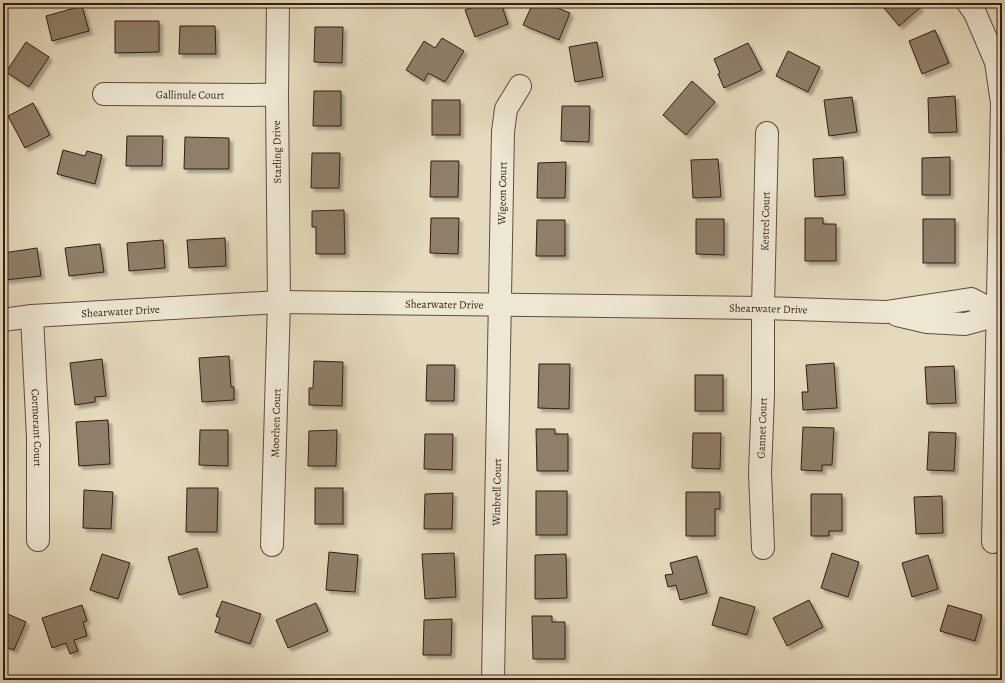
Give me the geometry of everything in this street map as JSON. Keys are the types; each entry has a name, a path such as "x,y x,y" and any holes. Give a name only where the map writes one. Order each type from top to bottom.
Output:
{"street":[{"name":"Starling Drive","path":"278,3 276,95 279,302"},
{"path":"968,3 975,13 996,62 1002,103 1000,314 993,542"},
{"name":"Wigeon Court","path":"501,304 503,132 506,109 520,86"},
{"name":"Gallinule Court","path":"104,94 276,95"},
{"name":"Kestrel Court","path":"763,308 767,133"},
{"name":"Shearwater Drive","path":"3,320 32,316 279,302 763,308 886,312 927,322 965,324 1000,314"},
{"name":"Moorhen Court","path":"272,545 279,302"},
{"name":"Winbrell Court","path":"493,680 501,304"},
{"name":"Gannet Court","path":"762,548 760,473 763,395 763,308"},
{"name":"Cormorant Court","path":"32,316 38,438 38,540"}],"building":[{"path":"484,3 501,3 508,24 475,37 465,10"},
{"path":"533,3 546,3 570,13 559,40 523,25"},
{"path":"880,3 916,3 920,8 899,26"},
{"path":"82,6 89,31 52,41 46,16"},
{"path":"115,21 159,21 159,52 115,53"},
{"path":"180,26 215,26 216,54 179,54"},
{"path":"315,27 343,27 342,63 314,62"},
{"path":"935,30 949,63 922,74 909,41"},
{"path":"442,38 464,51 445,82 428,73 424,81 406,70 424,41 435,48"},
{"path":"26,42 49,57 29,87 6,72"},
{"path":"597,42 603,77 575,82 569,47"},
{"path":"748,43 762,70 724,88 714,59"},
{"path":"788,51 820,67 808,92 776,76"},
{"path":"692,81 715,102 686,135 663,115"},
{"path":"314,91 341,91 341,126 313,126"},
{"path":"955,96 957,132 929,133 928,98"},
{"path":"852,97 857,132 829,136 824,100"},
{"path":"432,100 460,100 460,135 432,135"},
{"path":"33,103 50,135 25,148 8,116"},
{"path":"562,106 590,106 589,142 561,141"},
{"path":"127,136 163,136 162,166 126,166"},
{"path":"185,137 229,138 229,169 184,169"},
{"path":"63,150 85,156 87,151 102,155 95,184 57,174"},
{"path":"312,153 340,153 339,188 311,188"},
{"path":"843,157 845,195 815,197 813,159"},
{"path":"950,157 950,195 922,195 922,158"},
{"path":"718,159 721,197 693,198 691,160"},
{"path":"431,161 459,161 458,197 430,197"},
{"path":"566,162 565,198 537,198 538,163"},
{"path":"344,210 345,254 316,254 316,227 312,227 312,211"},
{"path":"431,218 459,218 458,254 430,253"},
{"path":"805,218 823,218 823,224 836,224 836,261 805,261"},
{"path":"696,219 724,219 724,255 696,254"},
{"path":"923,219 955,219 955,263 923,263"},
{"path":"537,220 565,220 565,256 536,256"},
{"path":"225,238 226,266 189,268 187,240"},
{"path":"163,240 165,268 129,271 127,243"},
{"path":"100,244 104,272 69,276 65,248"},
{"path":"37,248 41,276 5,280 3,253"},
{"path":"229,356 231,387 234,387 234,400 202,402 199,358"},
{"path":"102,359 106,396 95,397 95,402 75,405 70,363"},
{"path":"314,361 343,362 342,406 309,405 309,388 313,388"},
{"path":"834,363 837,408 803,410 802,392 808,392 806,365"},
{"path":"539,364 570,364 569,409 538,408"},
{"path":"427,365 455,365 454,401 426,401"},
{"path":"954,366 956,403 927,404 925,367"},
{"path":"695,375 723,375 723,411 695,411"},
{"path":"108,420 110,464 79,466 76,422"},
{"path":"803,427 834,428 832,465 822,465 822,471 801,470"},
{"path":"536,429 555,429 555,434 568,434 568,471 537,471"},
{"path":"200,430 228,430 228,466 199,465"},
{"path":"337,430 336,466 308,466 309,431"},
{"path":"929,432 956,433 954,471 927,470"},
{"path":"693,433 721,433 720,469 692,468"},
{"path":"425,434 453,434 452,470 424,469"},
{"path":"187,488 218,488 217,532 186,532"},
{"path":"315,488 343,488 343,524 315,524"},
{"path":"84,490 113,492 111,529 83,528"},
{"path":"536,491 567,491 567,535 536,535"},
{"path":"686,492 720,492 720,509 715,509 715,536 686,536"},
{"path":"453,493 452,529 424,529 425,494"},
{"path":"811,494 842,494 842,531 829,531 829,536 811,536"},
{"path":"942,496 943,533 916,534 914,497"},
{"path":"197,548 208,587 179,595 168,557"},
{"path":"329,552 358,555 355,592 326,590"},
{"path":"454,553 456,597 425,599 422,554"},
{"path":"832,553 859,562 848,597 821,588"},
{"path":"102,554 130,563 118,599 90,590"},
{"path":"566,554 567,598 535,599 535,555"},
{"path":"928,555 938,589 912,597 902,563"},
{"path":"697,556 707,593 680,600 676,585 668,587 665,575 673,574 670,563"},
{"path":"720,597 755,607 747,635 712,625"},
{"path":"809,600 823,627 787,646 773,618"},
{"path":"222,601 261,614 250,644 215,632 220,618 216,616"},
{"path":"316,603 328,631 288,648 276,620"},
{"path":"82,605 87,621 83,622 87,636 74,640 78,651 70,654 66,643 52,648 42,618"},
{"path":"948,605 982,615 975,641 940,631"},
{"path":"3,612 26,622 14,650 3,646"},
{"path":"532,616 552,616 552,622 565,622 565,659 533,659"},
{"path":"452,619 451,655 423,655 424,620"}]}
